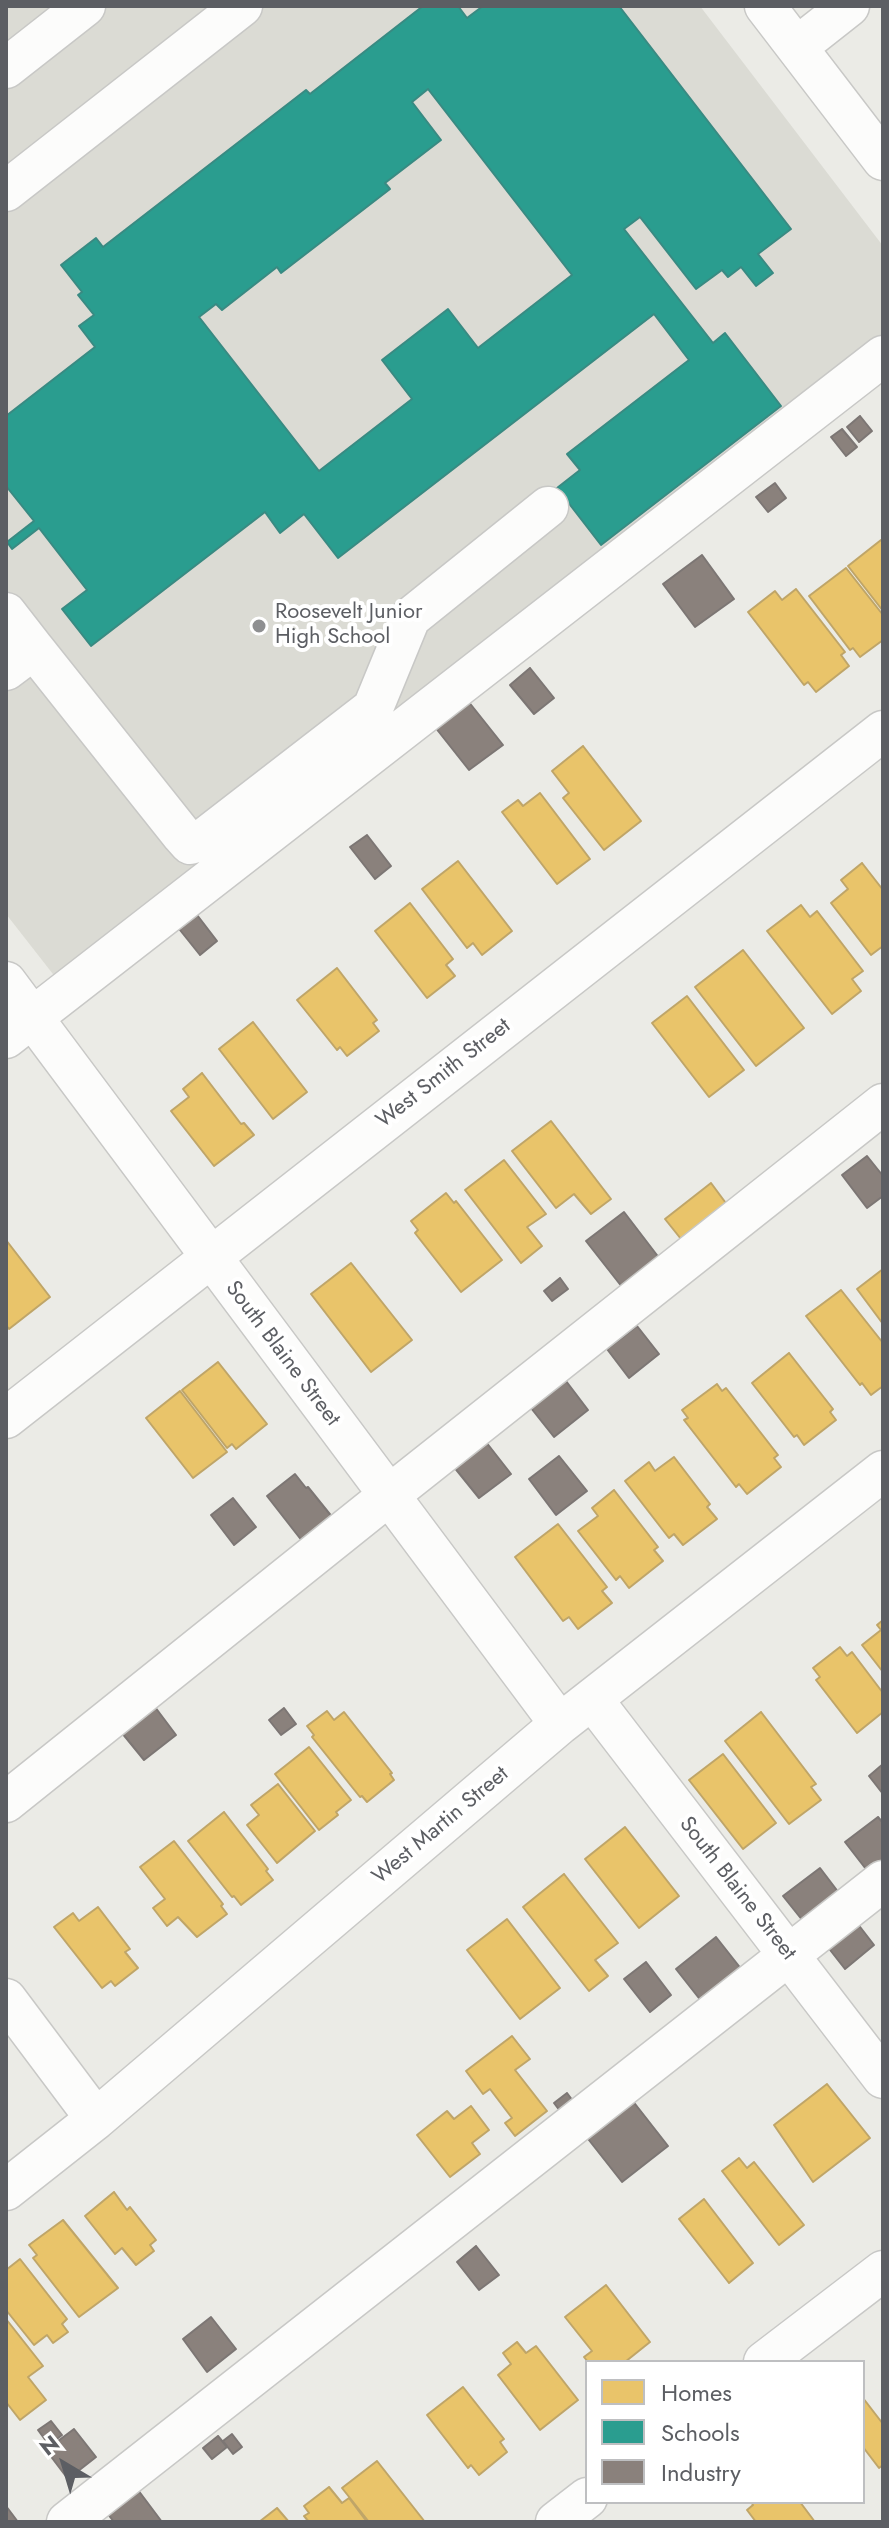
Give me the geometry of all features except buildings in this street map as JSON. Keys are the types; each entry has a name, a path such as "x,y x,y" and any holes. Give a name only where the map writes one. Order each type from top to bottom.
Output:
{"street":[{"path":"6,68 85,6"},
{"path":"6,191 242,6"},
{"path":"765,6 883,160"},
{"path":"797,47 849,6"},
{"path":"19,1027 883,356"},
{"path":"6,613 20,659 190,844 201,841 373,708 410,618 548,507"},
{"name":"West Smith Street","path":"6,1418 883,731"},
{"name":"South Blaine Street","path":"6,982 19,1027 210,1256 560,1724"},
{"path":"6,1802 883,1104"},
{"name":"West Martin Street","path":"6,2190 96,2119 560,1724 883,1471"},
{"name":"South Blaine Street","path":"592,1699 883,2078"},
{"path":"67,2522 883,1881"},
{"path":"6,1999 96,2119"},
{"path":"767,2360 883,2271"},
{"path":"556,2522 585,2500"}],"shaded area":[{"name":"Roosevelt Junior High School","path":"6,6 700,6 883,246 883,338 56,978 6,914"}],"place":[{"name":"Roosevelt Junior High School","path":"259,626"}]}
